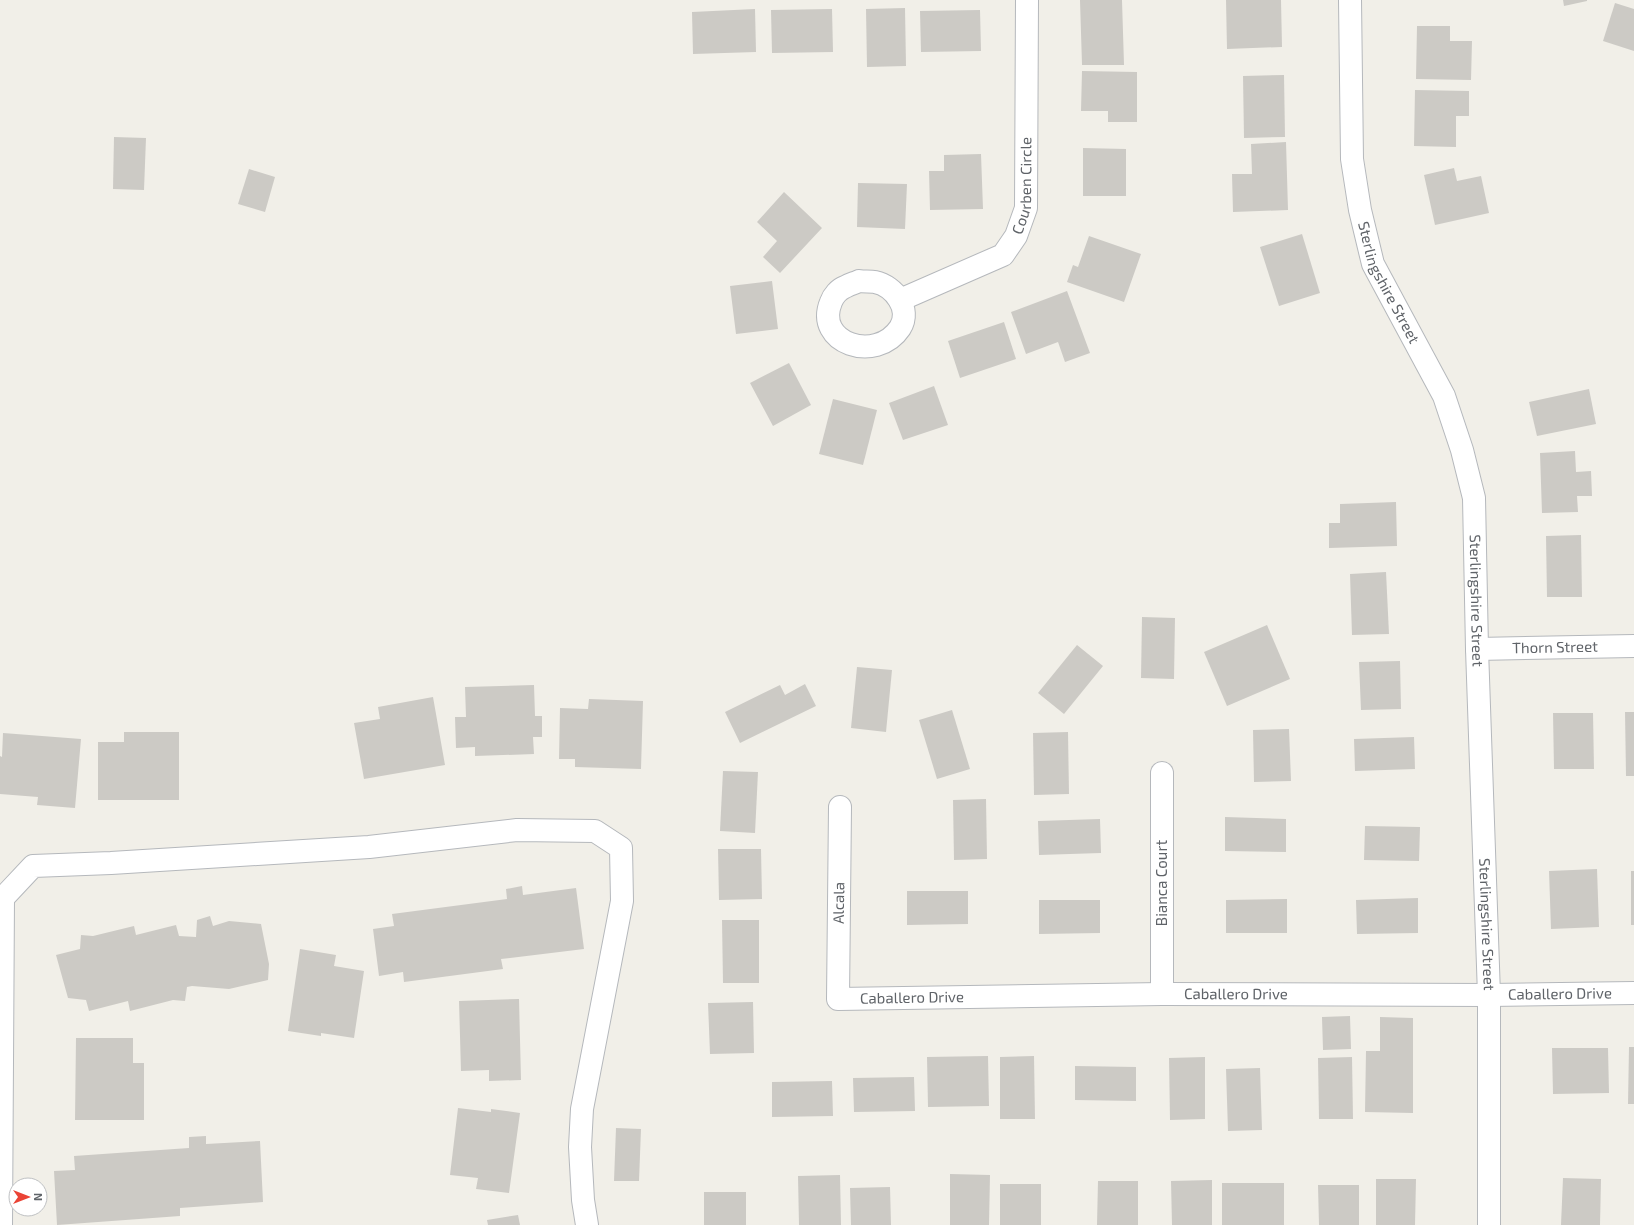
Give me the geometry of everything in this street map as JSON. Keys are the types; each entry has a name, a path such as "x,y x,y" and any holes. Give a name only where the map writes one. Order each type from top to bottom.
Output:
{"street":[{"name":"Courben Circle","path":"900,300 1003,255 1016,236 1026,208 1026,0"},
{"name":"Sterlingshire Street","path":"1350,0 1352,158 1360,210 1373,264 1444,396 1462,450 1474,498 1477,649 1489,995 1489,1225"},
{"name":"Thorn Street","path":"1477,649 1634,646"},
{"name":"Bianca Court","path":"1162,773 1162,994"},
{"name":"Alcala","path":"838,999 840,807"},
{"path":"1,1225 3,898 33,866 111,863 369,847 525,830 595,831 621,848 622,901 582,1109 580,1147 583,1200 588,1225"},
{"name":"Caballero Drive","path":"838,999 1162,994 1489,995 1634,993"}],"building":[{"path":"1080,0 1122,0 1124,65 1082,65"},
{"path":"1226,0 1281,0 1282,47 1227,49"},
{"path":"1563,0 1587,0 1587,1 1564,6"},
{"path":"1615,3 1634,9 1634,51 1603,41"},
{"path":"905,8 906,66 867,67 866,9"},
{"path":"755,9 756,52 693,54 692,12"},
{"path":"832,9 833,52 772,53 771,10"},
{"path":"980,10 981,51 921,52 920,11"},
{"path":"1417,26 1450,26 1450,41 1472,41 1471,80 1416,79"},
{"path":"1082,71 1137,72 1137,122 1108,122 1108,111 1081,111"},
{"path":"1284,75 1285,137 1244,138 1243,76"},
{"path":"1415,90 1469,91 1469,116 1456,116 1456,147 1414,146"},
{"path":"114,137 146,138 144,190 113,189"},
{"path":"1286,142 1288,210 1233,212 1232,174 1252,174 1251,144"},
{"path":"1083,148 1126,149 1126,196 1083,196"},
{"path":"981,154 983,209 930,210 929,171 944,171 944,155"},
{"path":"1454,168 1457,181 1481,176 1489,213 1435,225 1424,175"},
{"path":"249,169 275,177 265,212 238,204"},
{"path":"858,183 907,184 905,229 857,227"},
{"path":"784,192 822,228 780,273 763,257 777,241 757,222"},
{"path":"1302,234 1320,293 1279,306 1260,247"},
{"path":"1089,236 1141,254 1124,302 1067,282 1073,265 1078,267"},
{"path":"772,281 778,329 736,334 730,286"},
{"path":"1067,291 1090,353 1065,362 1058,342 1026,354 1011,312"},
{"path":"1004,322 1016,359 960,378 948,341"},
{"path":"789,363 811,405 773,426 750,383"},
{"path":"934,386 948,425 903,440 889,403"},
{"path":"1589,389 1596,424 1537,436 1529,402"},
{"path":"833,399 877,410 863,465 819,454"},
{"path":"1575,451 1576,472 1591,471 1592,496 1577,496 1578,512 1542,513 1540,453"},
{"path":"1396,502 1397,546 1329,548 1329,523 1340,523 1340,504"},
{"path":"1581,535 1582,597 1547,597 1546,536"},
{"path":"1386,572 1389,634 1352,635 1350,574"},
{"path":"1142,617 1175,618 1174,679 1141,678"},
{"path":"1267,625 1290,679 1227,706 1204,652"},
{"path":"1077,645 1103,666 1064,714 1038,693"},
{"path":"1400,661 1401,709 1361,710 1359,662"},
{"path":"857,667 892,670 886,732 851,728"},
{"path":"805,684 816,706 740,743 725,712 780,685 785,695"},
{"path":"534,685 535,716 542,716 542,737 533,737 534,754 475,756 475,747 456,748 455,717 466,717 465,687"},
{"path":"433,697 445,765 364,779 354,723 380,719 378,707"},
{"path":"589,699 643,701 641,769 575,767 575,759 559,759 560,708 588,709"},
{"path":"952,710 970,769 937,779 919,720"},
{"path":"1625,712 1634,712 1634,776 1626,776"},
{"path":"1553,713 1593,713 1594,769 1554,769"},
{"path":"1289,729 1291,781 1254,782 1253,730"},
{"path":"124,732 179,732 179,800 98,800 98,742 124,742"},
{"path":"1068,732 1069,794 1034,795 1033,733"},
{"path":"3,733 81,739 75,808 37,805 38,797 0,794 0,756 2,757"},
{"path":"1414,737 1415,769 1355,771 1354,739"},
{"path":"723,771 758,772 755,833 720,831"},
{"path":"986,799 987,859 954,860 953,800"},
{"path":"1225,817 1286,819 1286,852 1225,851"},
{"path":"1100,819 1101,853 1039,855 1038,821"},
{"path":"1365,826 1420,827 1419,861 1364,860"},
{"path":"718,849 761,849 762,899 719,900"},
{"path":"1597,869 1599,927 1551,929 1549,871"},
{"path":"1631,871 1634,871 1634,925 1631,925"},
{"path":"522,886 523,895 576,888 584,949 501,959 503,969 404,982 403,972 379,976 373,929 394,926 392,914 507,899 506,889"},
{"path":"907,891 968,891 968,924 907,925"},
{"path":"1418,898 1418,933 1357,934 1356,900"},
{"path":"1287,899 1287,933 1226,933 1226,900"},
{"path":"1039,900 1100,900 1100,933 1039,934"},
{"path":"210,916 213,926 229,921 261,924 269,964 268,980 229,989 192,986 187,987 185,1001 173,1000 130,1011 128,1001 89,1011 86,1000 68,998 56,955 80,949 81,935 93,936 134,926 136,935 176,925 179,936 196,937 197,920"},
{"path":"722,920 759,920 759,983 723,983"},
{"path":"300,949 336,955 334,966 364,971 354,1038 321,1033 321,1036 288,1031"},
{"path":"519,999 521,1080 489,1081 489,1070 461,1071 459,1001"},
{"path":"753,1002 754,1053 710,1054 708,1003"},
{"path":"1350,1016 1351,1049 1323,1050 1322,1017"},
{"path":"1380,1017 1413,1018 1413,1113 1365,1112 1366,1051 1380,1051"},
{"path":"76,1038 133,1038 133,1063 144,1063 144,1120 75,1120"},
{"path":"1629,1047 1634,1047 1634,1104 1628,1104"},
{"path":"1552,1048 1608,1048 1609,1093 1553,1094"},
{"path":"988,1056 989,1106 928,1107 927,1057"},
{"path":"1034,1056 1035,1119 1000,1119 1000,1057"},
{"path":"1205,1057 1205,1119 1170,1120 1169,1058"},
{"path":"1352,1057 1353,1119 1319,1119 1318,1058"},
{"path":"1075,1066 1136,1067 1136,1101 1075,1100"},
{"path":"1260,1068 1262,1130 1228,1131 1226,1069"},
{"path":"914,1077 915,1111 854,1112 853,1078"},
{"path":"832,1081 833,1116 772,1117 772,1082"},
{"path":"458,1108 491,1112 491,1109 520,1113 509,1193 476,1189 478,1178 450,1175"},
{"path":"616,1128 641,1129 639,1181 614,1181"},
{"path":"206,1136 206,1144 260,1141 263,1202 180,1208 180,1216 57,1225 54,1171 75,1170 74,1156 189,1148 189,1137"},
{"path":"950,1174 990,1175 989,1225 950,1225"},
{"path":"840,1175 841,1225 799,1225 798,1176"},
{"path":"1563,1178 1601,1179 1600,1225 1561,1225"},
{"path":"1376,1179 1416,1179 1415,1225 1376,1225"},
{"path":"1212,1180 1212,1225 1172,1225 1171,1181"},
{"path":"1098,1181 1138,1181 1138,1225 1097,1225"},
{"path":"1222,1183 1284,1183 1284,1225 1222,1225"},
{"path":"1000,1184 1041,1184 1041,1225 1000,1225"},
{"path":"1318,1185 1359,1185 1359,1225 1319,1225"},
{"path":"890,1187 891,1225 851,1225 850,1188"},
{"path":"704,1192 746,1192 746,1225 704,1225"},
{"path":"518,1215 520,1225 488,1225 487,1220"}]}
